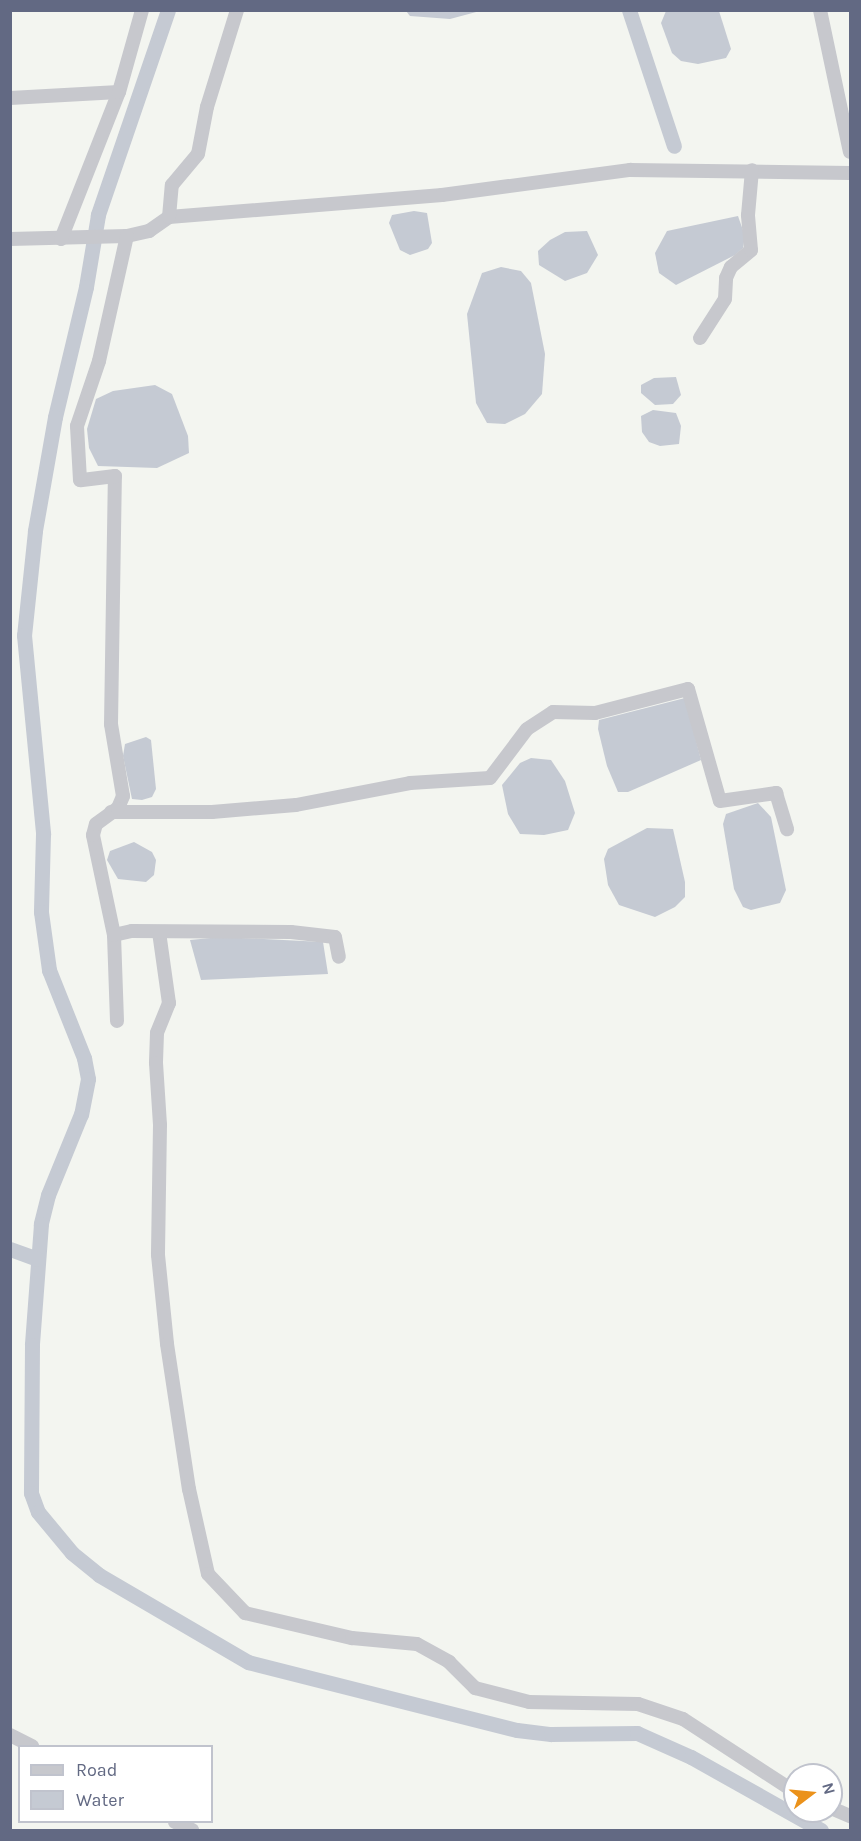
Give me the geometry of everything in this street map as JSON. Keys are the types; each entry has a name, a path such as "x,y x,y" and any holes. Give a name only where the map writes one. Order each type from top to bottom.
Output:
{"street":[{"path":"61,239 119,92 142,10"},
{"path":"169,217 172,185 198,154 207,106 237,10"},
{"path":"820,10 850,152"},
{"path":"10,98 119,92"},
{"path":"10,239 127,236 149,231 169,217 442,195 630,170 850,173"},
{"path":"700,338 707,322 725,299 726,278 731,267 751,250 748,215 752,171"},
{"path":"117,1021 114,935 93,835 96,824 118,808 123,796 111,724 115,476 80,480 77,426 99,361 127,236"},
{"path":"111,812 212,812 296,805 410,783 490,778 527,729 554,712 596,713 688,689 720,801 776,793 786,829"},
{"path":"114,935 159,932 291,932 335,937 339,957"},
{"path":"159,932 169,1003 157,1033 156,1063 160,1125 158,1255 167,1344 189,1489 208,1574 245,1613 352,1638 417,1644 449,1662 475,1688 529,1702 638,1704 683,1719 783,1784"},
{"path":"10,1736 30,1745"}],"water":[{"path":"406,11 480,11 450,19 410,16"},
{"path":"666,11 719,11 731,49 726,58 698,64 681,61 672,53 661,23"},
{"path":"414,211 427,213 432,243 428,249 410,255 400,250 389,223 392,215"},
{"path":"738,216 745,236 743,248 735,255 676,285 659,273 655,253 667,231"},
{"path":"587,231 598,255 587,273 565,281 539,265 538,251 550,240 565,232"},
{"path":"501,267 521,271 531,283 545,354 542,394 525,414 505,424 487,423 476,403 467,314 482,273"},
{"path":"676,377 681,395 673,404 655,405 641,393 641,385 654,378"},
{"path":"155,385 172,394 188,436 189,453 157,468 98,466 89,448 87,429 96,399 113,391"},
{"path":"653,410 676,413 681,426 679,444 660,446 649,442 642,432 641,416"},
{"path":"685,698 701,760 628,792 618,792 607,766 598,729 599,720"},
{"path":"146,737 151,740 156,789 152,797 142,800 132,799 123,756 125,744"},
{"path":"531,758 551,760 565,781 575,813 568,830 544,835 520,834 508,814 502,785 520,763"},
{"path":"758,803 771,817 786,890 780,903 751,910 743,907 734,889 723,824 726,814"},
{"path":"647,828 673,829 685,882 685,897 675,907 655,917 619,905 608,885 604,859 608,849"},
{"path":"134,842 152,852 156,860 154,875 146,882 118,879 107,860 110,851"},
{"path":"221,937 323,942 328,974 201,980 190,940"}],"waterway":[{"path":"168,10 98,215 86,287 55,417 35,531 24,635 43,834 41,912 49,970 84,1058 88,1079 81,1114 48,1195 41,1224 32,1345 31,1493 38,1512 72,1553 99,1575 248,1662 517,1730 551,1734 637,1733 691,1757 821,1830"},
{"path":"629,10 674,146"},
{"path":"10,1249 37,1259"}]}
